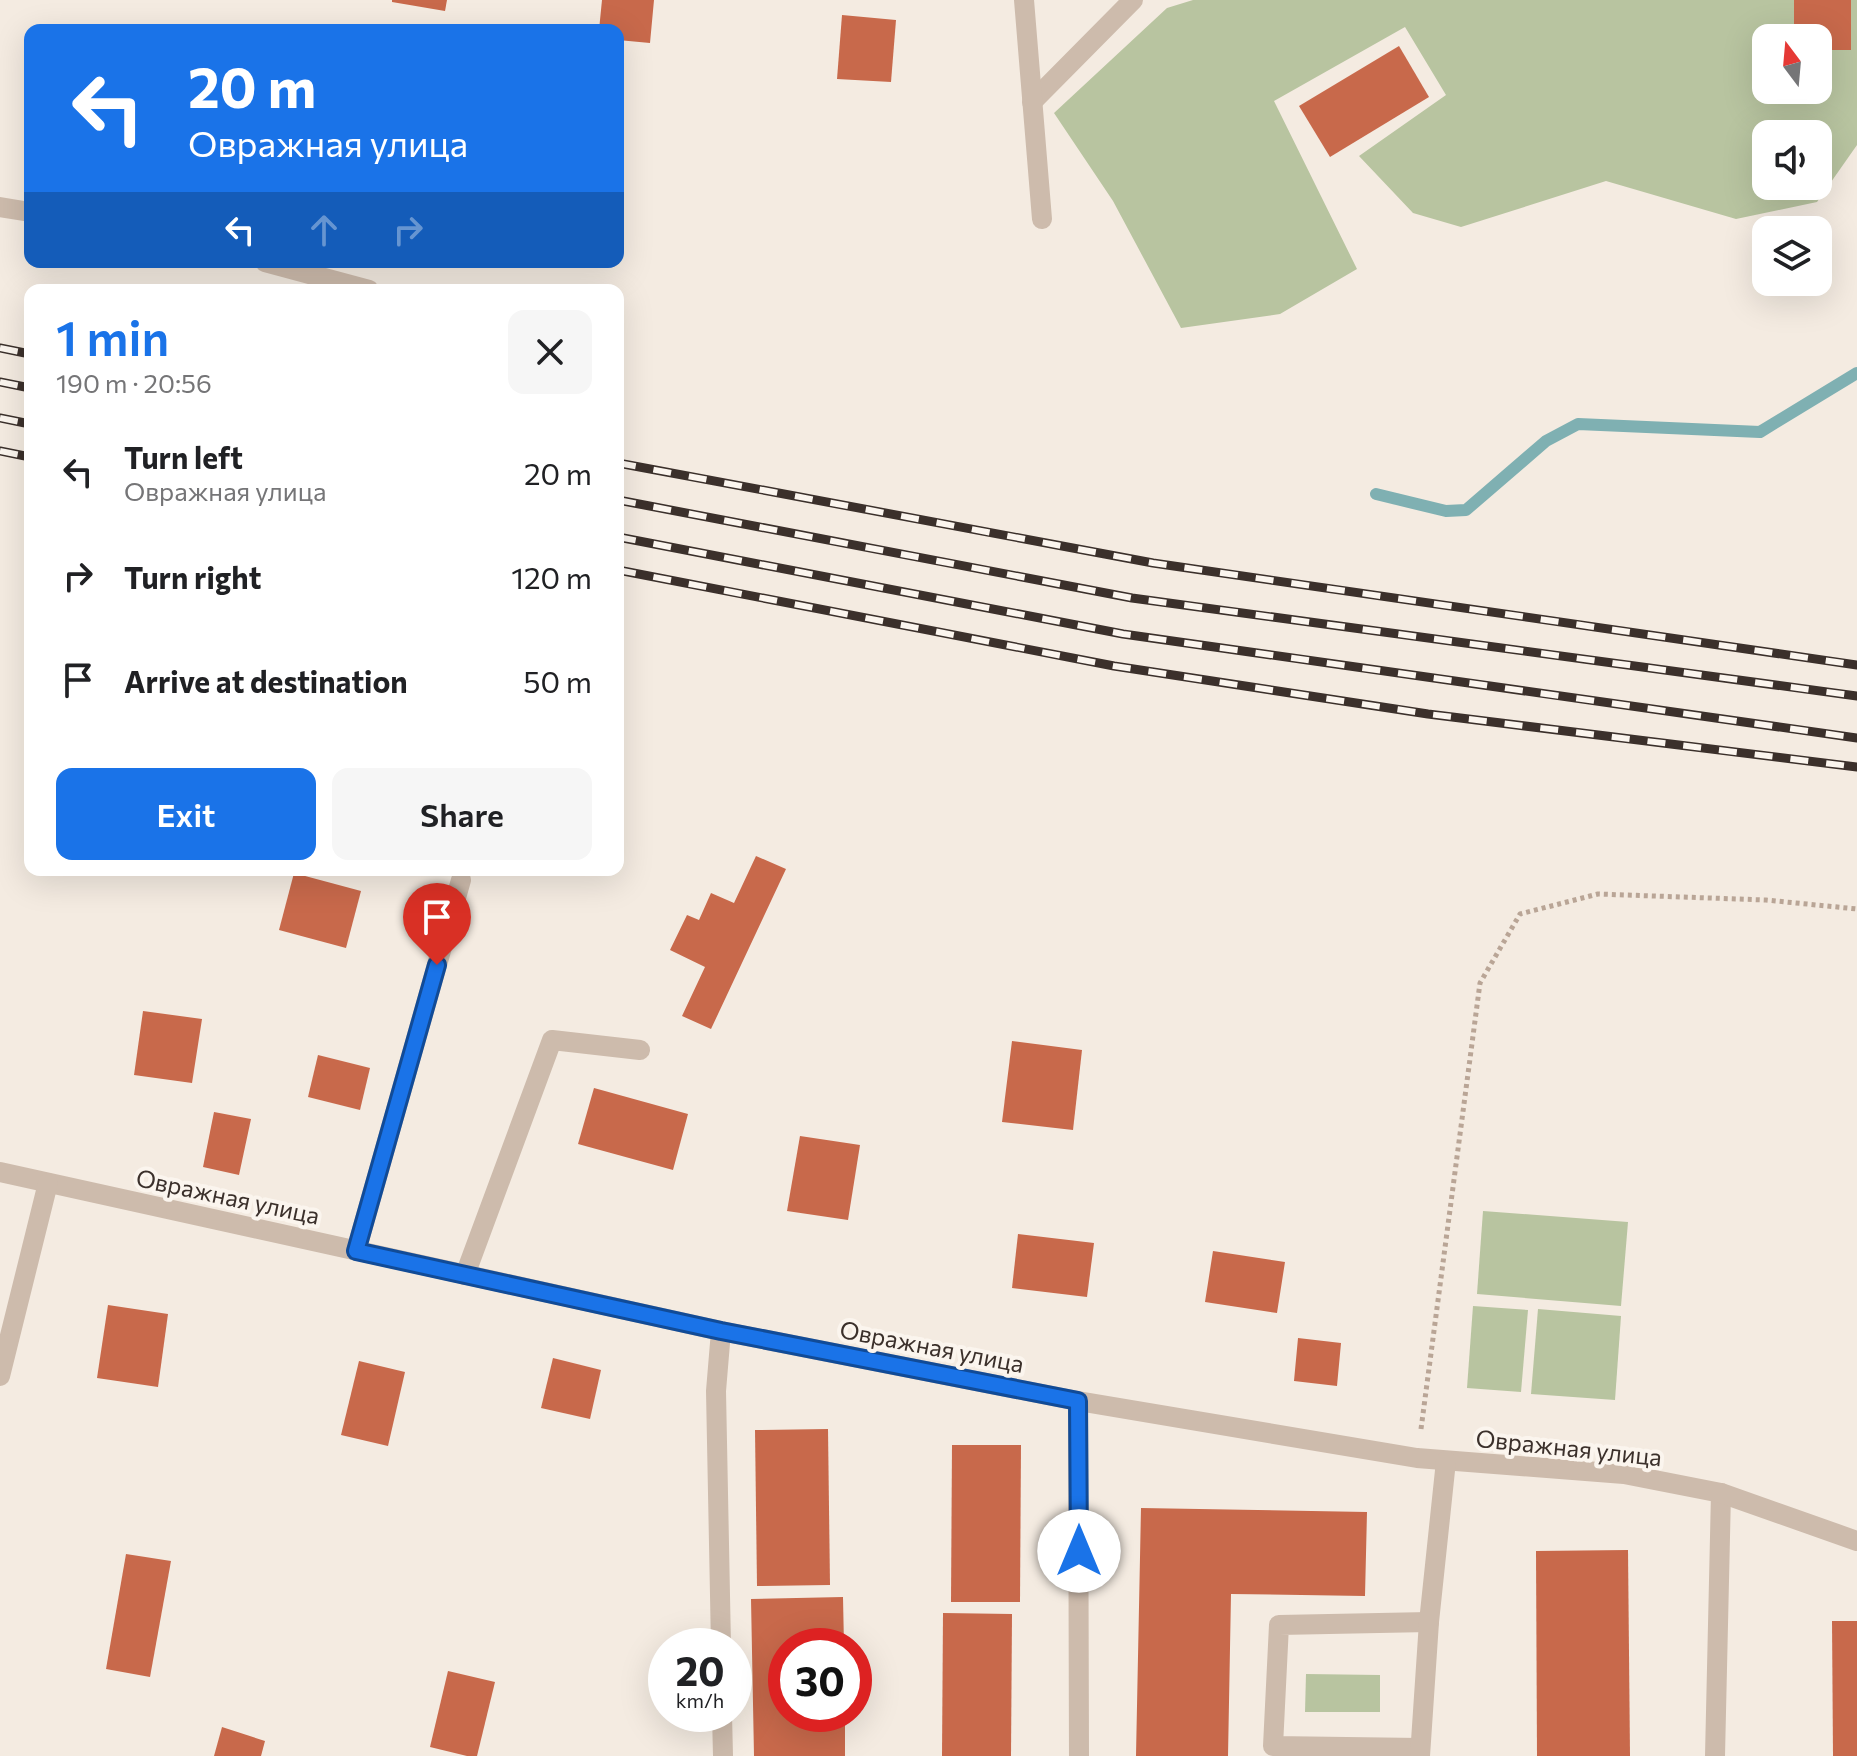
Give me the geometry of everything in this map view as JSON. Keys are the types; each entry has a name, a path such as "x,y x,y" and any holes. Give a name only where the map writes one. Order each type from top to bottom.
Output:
{"street":[{"path":"1024,0 1042,219"},
{"path":"1032,102 1133,0"},
{"path":"0,207 24,211"},
{"path":"287,268 347,284"},
{"path":"356,1251 461,880"},
{"path":"465,1275 552,1040 640,1050"},
{"name":"Овражная улица","path":"0,1172 721,1331 1078,1401 1417,1458 1624,1474 1721,1493 1857,1541"},
{"path":"0,1376 48,1183"},
{"path":"721,1331 716,1391 721,1628"},
{"path":"1078,1401 1079,1756"},
{"path":"1429,1622 1279,1625 1273,1746 1420,1752 1429,1622 1446,1461"},
{"path":"1715,1756 1721,1493"},
{"path":"722,1732 723,1756"}],"path":[{"path":"1417,1458 1480,983 1520,914 1598,894 1766,900 1857,909"}],"green space":[{"path":"1193,0 1857,0 1857,145 1832,181 1832,120 1752,120 1752,200 1818,200 1736,219 1606,181 1461,227 1413,213 1359,156 1446,95 1405,27 1274,101 1357,269 1280,314 1181,328 1113,201 1054,113 1167,8"},
{"path":"1483,1211 1628,1222 1621,1306 1477,1294"},
{"path":"1473,1306 1528,1310 1521,1392 1467,1388"},
{"path":"1538,1309 1621,1316 1615,1400 1531,1394"},
{"path":"1306,1674 1380,1675 1380,1712 1305,1712"}],"building":[{"path":"392,0 447,0 445,11"},
{"path":"602,0 654,0 650,43 624,41 624,24 600,24"},
{"path":"1794,0 1851,0 1851,50 1832,50 1832,24 1794,24"},
{"path":"842,15 896,20 891,82 837,79"},
{"path":"1399,46 1429,97 1330,157 1299,106"},
{"path":"756,856 786,869 711,1029 682,1016 705,967 670,950 687,915 699,920 711,893 734,903"},
{"path":"293,876 305,876 361,891 346,948 279,930"},
{"path":"143,1011 202,1019 192,1083 134,1075"},
{"path":"1012,1041 1082,1050 1073,1130 1002,1122"},
{"path":"318,1055 370,1068 360,1110 308,1097"},
{"path":"594,1088 688,1114 673,1170 578,1144"},
{"path":"214,1112 251,1119 239,1175 203,1167"},
{"path":"800,1136 860,1145 848,1220 787,1211"},
{"path":"1018,1234 1094,1243 1087,1297 1012,1288"},
{"path":"1213,1251 1285,1262 1277,1313 1205,1302"},
{"path":"108,1305 168,1314 158,1387 97,1378"},
{"path":"1298,1338 1341,1343 1337,1386 1294,1381"},
{"path":"553,1358 601,1370 590,1419 541,1408"},
{"path":"359,1361 405,1372 388,1446 341,1435"},
{"path":"828,1429 830,1585 757,1586 755,1430"},
{"path":"952,1445 1021,1445 1020,1602 951,1602"},
{"path":"1141,1508 1367,1512 1365,1596 1231,1594 1228,1756 1136,1756"},
{"path":"1628,1550 1630,1756 1537,1756 1536,1551"},
{"path":"126,1554 171,1561 150,1677 106,1669"},
{"path":"843,1597 844,1628 768,1628 768,1732 845,1732 845,1756 754,1756 751,1599"},
{"path":"943,1613 1012,1614 1011,1756 942,1756"},
{"path":"1832,1621 1857,1621 1857,1756 1833,1756"},
{"path":"448,1671 495,1682 477,1756 430,1747"},
{"path":"222,1727 265,1741 261,1756 214,1756"}],"waterway":[{"path":"1376,494 1446,511 1466,510 1546,441 1578,424 1760,432 1857,373"}],"railway":[{"path":"0,348 24,353"},
{"path":"0,382 24,387"},
{"path":"0,418 24,423"},
{"path":"0,451 24,456"},
{"path":"624,464 1153,563 1857,665"},
{"path":"624,501 1132,598 1857,696"},
{"path":"624,538 1123,634 1857,738"},
{"path":"624,571 1114,666 1428,714 1857,767"}],"route":[{"path":"437,965 356,1251 721,1331 1078,1401 1079,1551"}]}
